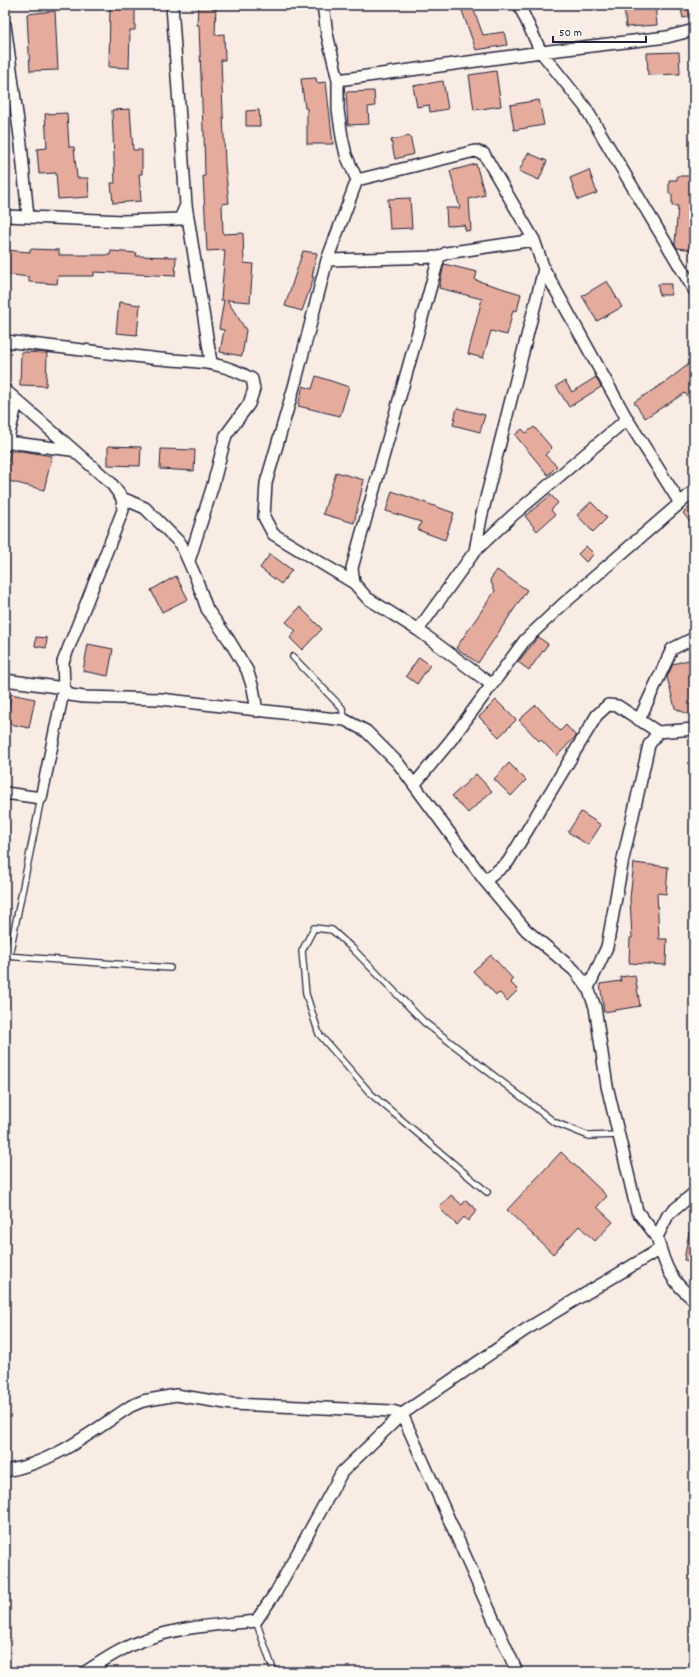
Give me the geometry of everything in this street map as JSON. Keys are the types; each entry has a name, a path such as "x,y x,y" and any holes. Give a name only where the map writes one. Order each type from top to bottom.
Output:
{"street":[{"path":"172,5 186,205 211,362"},
{"path":"323,5 327,34 338,80 338,110 342,137 346,155 357,180 327,260 296,380 266,483 264,518 273,534 354,583 367,598 418,630 492,685"},
{"path":"519,5 541,52 585,107 694,290"},
{"path":"5,25 28,217"},
{"path":"338,80 541,52 667,37 694,30"},
{"path":"357,180 475,151 484,154 534,240 544,269 627,419 680,503"},
{"path":"5,216 123,222 180,219 186,205"},
{"path":"327,260 439,257 446,252 534,240"},
{"path":"354,583 352,568 439,257"},
{"path":"475,551 481,518 544,269"},
{"path":"5,341 170,360 211,362 238,371 252,379 254,389 249,404 226,435 213,485 189,561"},
{"path":"5,390 110,483 122,498 145,508 181,544 189,561 206,609 229,640 247,670 253,688 257,711"},
{"path":"17,402 6,443 71,450"},
{"path":"418,630 475,551 512,516 627,419"},
{"path":"414,785 451,740 525,640 562,605 694,491"},
{"path":"5,793 41,798 64,688 63,662 123,510 122,498"},
{"path":"639,720 672,649 694,638"},
{"path":"5,680 64,688 70,695 84,697 160,699 345,720 366,730 398,764 485,881 526,930 574,970 588,988 595,1007 607,1086 637,1210 657,1237 664,1265 681,1290 694,1300"},
{"path":"485,881 508,862 597,715 608,705 618,706 658,732 694,729"},
{"path":"588,988 607,947 623,859 644,764 649,745 658,732"},
{"path":"657,1237 668,1215 694,1193"},
{"path":"85,1672 123,1649 145,1639 179,1630 256,1621 276,1592 342,1472 402,1414 525,1330 660,1249"},
{"path":"5,1471 25,1468 53,1457 131,1406 143,1401 176,1395 232,1404 392,1411 402,1414 517,1672"}],"lane":[{"path":"293,657 342,708 345,720"},
{"path":"41,798 7,956 170,968"},
{"path":"487,1192 371,1094 318,1034 306,994 302,951 314,928 332,930 353,949 424,1022 554,1122 589,1136 619,1135"},
{"path":"256,1621 274,1672"}],"building":[{"path":"110,5 135,5 135,30 130,30 129,68 109,67"},
{"path":"198,5 216,5 215,35 224,34 225,60 221,60 225,165 229,203 222,204 223,234 243,233 244,263 253,264 250,302 227,300 246,330 242,356 220,352 224,330 219,329 224,300 221,300 225,250 207,251 203,176 205,176 204,131 199,25 197,25"},
{"path":"460,5 472,5 483,35 504,32 507,45 476,50"},
{"path":"624,5 655,5 657,25 626,27"},
{"path":"680,5 694,5 694,16 683,18"},
{"path":"55,11 58,70 30,71 27,14"},
{"path":"679,52 680,74 648,75 647,53"},
{"path":"496,71 501,106 474,110 469,75"},
{"path":"316,78 317,83 326,82 333,144 307,144 307,108 305,108 301,79"},
{"path":"443,81 448,109 430,112 429,105 417,107 413,86"},
{"path":"374,91 375,106 368,107 369,124 348,125 346,92"},
{"path":"539,100 544,125 514,130 510,105"},
{"path":"130,109 133,150 142,150 142,174 139,174 141,201 113,203 111,183 115,183 112,110"},
{"path":"259,110 260,126 246,126 246,111"},
{"path":"67,113 69,147 74,147 77,178 88,178 89,197 58,199 56,173 39,174 37,149 47,148 45,114"},
{"path":"410,136 414,154 395,159 391,140"},
{"path":"528,153 547,161 539,180 519,171"},
{"path":"476,164 485,195 469,199 471,230 466,231 464,225 447,226 446,208 460,208 450,171"},
{"path":"589,170 597,193 578,200 570,178"},
{"path":"677,176 694,176 694,250 677,248 675,244 678,206 672,206 672,194 669,194 669,180 677,180"},
{"path":"410,198 412,228 390,229 388,199"},
{"path":"30,249 59,250 59,255 110,255 111,251 137,253 136,256 176,257 175,276 94,272 94,276 58,276 57,284 29,282 29,277 5,274 5,250 30,252"},
{"path":"303,251 317,253 312,277 314,277 302,311 285,306"},
{"path":"444,264 477,272 475,280 521,294 517,311 513,310 507,335 491,331 483,358 468,354 482,299 439,288"},
{"path":"607,281 622,307 597,321 582,296"},
{"path":"658,284 671,284 671,295 659,295"},
{"path":"119,302 140,305 137,335 116,333"},
{"path":"21,352 47,353 46,386 20,385"},
{"path":"689,364 694,370 694,404 685,393 645,418 634,402 667,381"},
{"path":"316,376 349,387 340,416 298,406 303,386 312,389"},
{"path":"596,377 601,387 569,407 556,386 565,381 572,392"},
{"path":"457,408 485,415 480,432 453,425"},
{"path":"534,427 552,448 545,455 557,466 548,475 515,435 522,429 526,433"},
{"path":"108,446 141,447 140,466 108,465"},
{"path":"161,449 195,450 194,471 160,469"},
{"path":"10,451 22,451 52,456 44,490 5,480"},
{"path":"336,472 364,480 354,523 323,514"},
{"path":"392,491 454,513 445,540 418,530 421,522 386,511"},
{"path":"551,495 558,503 551,510 555,515 537,531 525,516"},
{"path":"591,502 607,518 593,532 577,515"},
{"path":"694,504 694,527 683,513"},
{"path":"586,546 594,554 586,562 578,554"},
{"path":"270,554 292,570 281,584 260,568"},
{"path":"497,570 527,590 478,663 456,648 495,591 490,580"},
{"path":"176,576 188,599 162,612 151,590"},
{"path":"300,607 322,629 302,650 290,638 296,631 286,622"},
{"path":"36,637 47,638 46,648 35,646"},
{"path":"538,637 548,644 529,670 518,662"},
{"path":"88,644 113,649 108,676 83,671"},
{"path":"419,657 430,665 417,684 406,676"},
{"path":"692,659 694,669 694,712 687,714 675,708 667,677 673,664"},
{"path":"11,694 35,699 29,728 6,723"},
{"path":"496,700 516,720 499,737 479,717"},
{"path":"536,705 560,731 566,725 576,736 557,756 541,740 539,741 519,720"},
{"path":"509,763 526,780 511,796 494,779"},
{"path":"476,774 492,791 468,813 452,796"},
{"path":"581,812 601,825 588,845 568,832"},
{"path":"634,863 668,867 666,894 657,893 659,939 667,939 666,965 629,963 630,938 632,938 630,898"},
{"path":"491,955 513,979 510,982 518,990 507,1001 500,993 496,995 473,971"},
{"path":"635,975 640,1006 604,1012 600,984 621,981 620,977"},
{"path":"561,1152 607,1196 597,1207 613,1222 595,1241 579,1226 553,1254 507,1210"},
{"path":"451,1195 462,1205 466,1200 477,1210 468,1221 464,1217 457,1225 439,1208"},
{"path":"689,1232 694,1233 694,1262 684,1260"}]}
